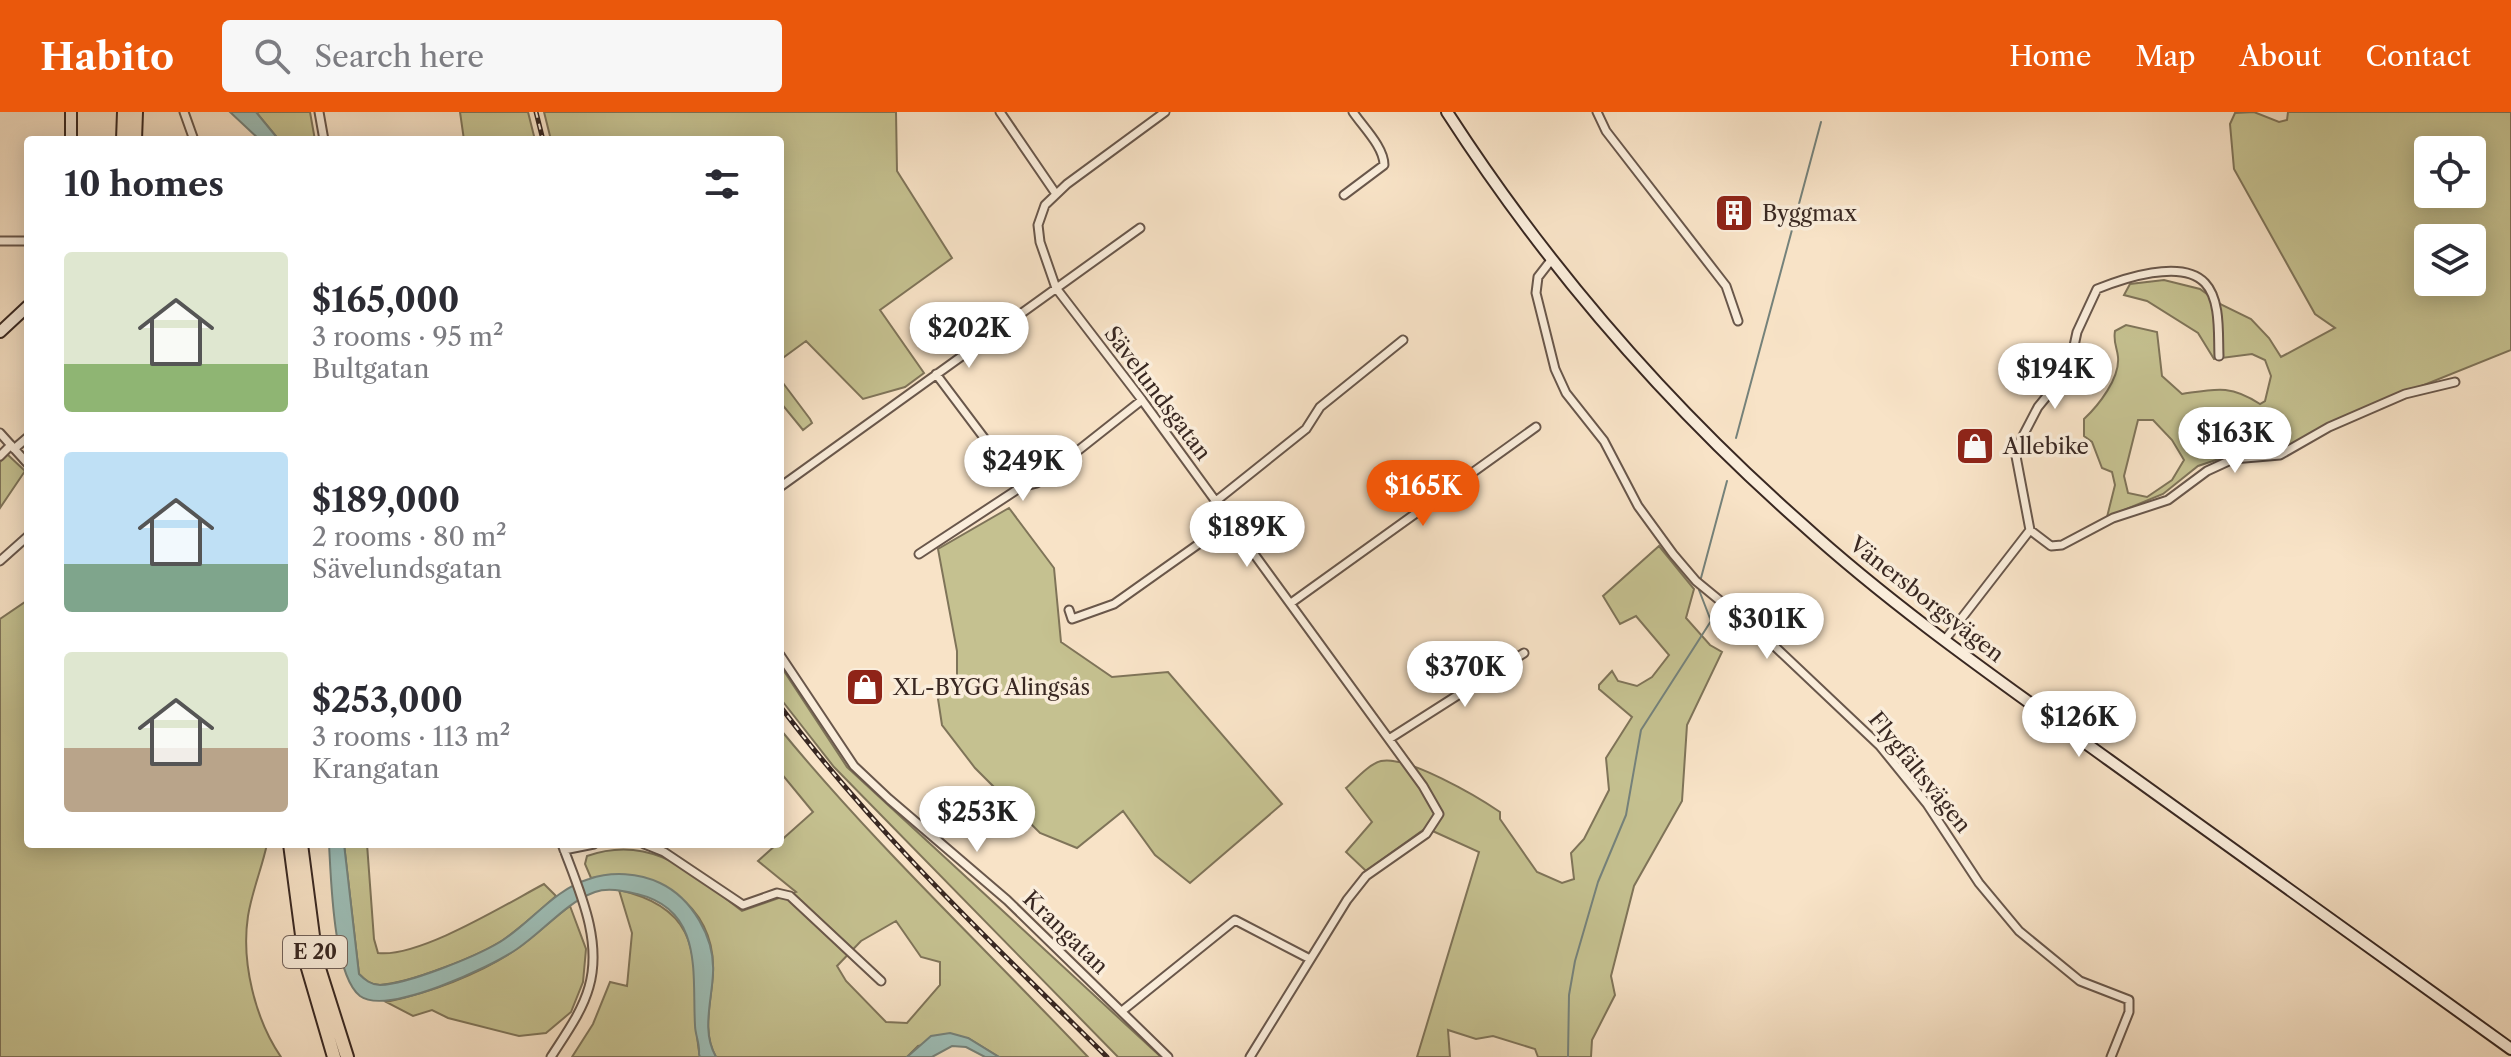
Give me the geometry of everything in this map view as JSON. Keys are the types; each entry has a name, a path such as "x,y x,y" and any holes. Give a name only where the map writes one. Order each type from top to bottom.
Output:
{"highway":[{"path":"123,136 124,112"},
{"path":"135,136 136,112"},
{"name":"E 20","path":"291,848 305,958 334,1057"},
{"name":"E 20","path":"302,848 316,959 347,1057"}],"main road":[{"path":"71,112 71,136"},
{"name":"Vänersborgsvägen","path":"1447,112 1552,259 1663,389 1744,471 1858,573 1944,641 2511,1049"},
{"path":"0,332 24,310"}],"street":[{"path":"184,112 193,136"},
{"path":"319,112 323,136"},
{"path":"1000,112 1056,194"},
{"name":"Sävelundsgatan","path":"1165,112 1045,205 1038,225 1040,242 1056,288 1291,603 1423,786 1439,814 1426,834 1366,876 1347,900 1250,1057"},
{"path":"1344,195 1381,169 1385,159 1353,112"},
{"path":"1597,112 1606,131 1726,286 1738,321"},
{"path":"784,484 1140,228"},
{"path":"0,241 24,241"},
{"name":"Flygfältsvägen","path":"1552,259 1538,277 1536,293 1555,369 1574,406 1604,441 1649,523 1696,581 1831,697 1880,746 1921,796 1979,883 2019,931 2080,981 2129,1000 2129,1012 2111,1057"},
{"path":"2219,356 2217,312 2207,284 2196,276 2155,272 2125,278 2097,289 2077,332 2069,369 2038,407 2015,451 2030,530 2051,546 2062,545 2113,518 2168,500 2207,471 2233,459 2280,455 2329,427 2405,394 2455,382"},
{"path":"1216,501 1306,429 1320,407 1403,340"},
{"path":"936,374 1021,487"},
{"path":"919,554 1021,487 1037,483 1142,400"},
{"path":"1291,603 1536,427"},
{"path":"0,433 24,459"},
{"path":"0,456 24,440"},
{"path":"1069,610 1072,619 1114,604 1231,521"},
{"path":"1944,641 2030,530"},
{"path":"0,561 24,540"},
{"path":"1389,739 1524,653"},
{"name":"Krangatan","path":"784,661 854,766 1007,900 1168,1057"},
{"path":"551,1057 576,1018 589,988 593,953 586,914 563,848"},
{"path":"653,848 743,905 777,893 790,896 881,981"},
{"path":"1122,1011 1235,920 1310,959"}],"shaded area":[{"path":"256,112 310,112 314,136 276,136"},
{"path":"460,112 528,112 534,136 463,136"},
{"path":"544,112 896,112 897,171 952,258 880,310 924,373 905,387 863,399 806,341 784,357 784,136 550,136"},
{"path":"2254,112 2279,122 2287,120 2288,112 2511,112 2511,350 2327,424 2273,455 2225,457 2198,466 2163,494 2107,517 2115,485 2112,472 2102,468 2092,442 2084,436 2084,419 2102,399 2116,374 2115,331 2126,325 2157,332 2162,376 2182,394 2231,391 2260,404 2265,401 2271,376 2265,360 2252,354 2214,359 2198,333 2147,301 2124,295 2130,284 2164,280 2200,289 2222,305 2251,319 2281,357 2335,328 2315,314 2234,169 2230,124 2235,113","holes":["2138,420 2153,420 2172,440 2184,460 2172,480 2147,497 2128,493 2124,476"]},
{"path":"784,384 812,423 803,430 784,407"},
{"path":"7,454 24,472 0,508 0,462"},
{"path":"1009,508 1054,568 1061,642 1112,677 1168,672 1282,804 1190,883 1155,855 1123,811 1077,848 1040,833 975,768 942,725 938,699 957,682 957,651 938,549"},
{"path":"1659,546 1694,589 1686,618 1710,645 1722,652 1687,725 1682,801 1634,886 1611,976 1615,995 1592,1040 1591,1057 1538,1057 1535,1049 1493,1036 1476,1039 1448,1030 1450,1057 1417,1057 1479,852 1426,828 1366,871 1346,852 1372,822 1346,788 1367,768 1381,761 1407,764 1460,788 1500,812 1500,819 1537,872 1562,883 1574,879 1571,853 1584,839 1609,790 1606,758 1632,717 1599,689 1599,685 1612,671 1618,681 1637,686 1652,677 1669,655 1636,616 1620,624 1603,596"},
{"path":"24,603 24,848 266,848 248,916 247,952 257,1008 281,1057 0,1057 0,619"},
{"path":"784,671 847,767 1161,1057 1118,1057 834,767 784,703"},
{"path":"784,734 892,855 1088,1057 999,1057 968,1038 918,1046 907,1057 716,1057 709,1037 713,972 711,947 704,926 692,909 657,884 614,876 591,878 585,864 587,856 610,850 652,854 689,871 742,911 796,892 758,861 773,848 784,848 784,838 813,812 784,777","holes":["896,921 921,957 940,962 940,985 907,1023 886,1022 846,981 837,966 861,941"]},
{"path":"344,848 367,848 374,939 378,953 395,952 439,939 544,884 556,896 510,935 477,954 443,968 380,985 359,974"},
{"path":"619,890 651,901 673,915 685,933 695,978 700,1057 572,1057 593,1024 610,982 627,986 632,933"},
{"path":"570,906 586,949 583,982 571,1012 546,1033 519,1036 448,1018 432,1010 413,1016 386,1002 419,994 486,967 522,945"}],"water":[{"path":"230,112 256,112 276,136 256,136"},
{"path":"329,848 344,848 359,974 377,985 424,975 489,948 564,891 589,879 625,874 660,883 682,898 706,933 713,960 708,1026 716,1057 700,1057 695,1029 690,946 674,914 659,902 621,891 600,891 564,910 517,949 485,967 415,995 373,1000 360,996 344,968 333,901"},
{"path":"950,1033 968,1038 999,1057 985,1057 966,1047 952,1046 932,1057 907,1057 931,1036"}],"waterway":[{"path":"1736,438 1821,122"},
{"path":"1701,578 1727,481"},
{"path":"1568,1057 1569,995 1575,961 1598,882 1626,815 1641,730 1711,621 1699,590"}],"railway":[{"path":"536,112 542,136"},
{"path":"784,711 896,844 1107,1057"}],"place":[{"name":"Byggmax","path":"1734,213"},
{"name":"Allebike","path":"1975,446"},
{"name":"XL-BYGG Alingsås","path":"865,687"}]}
